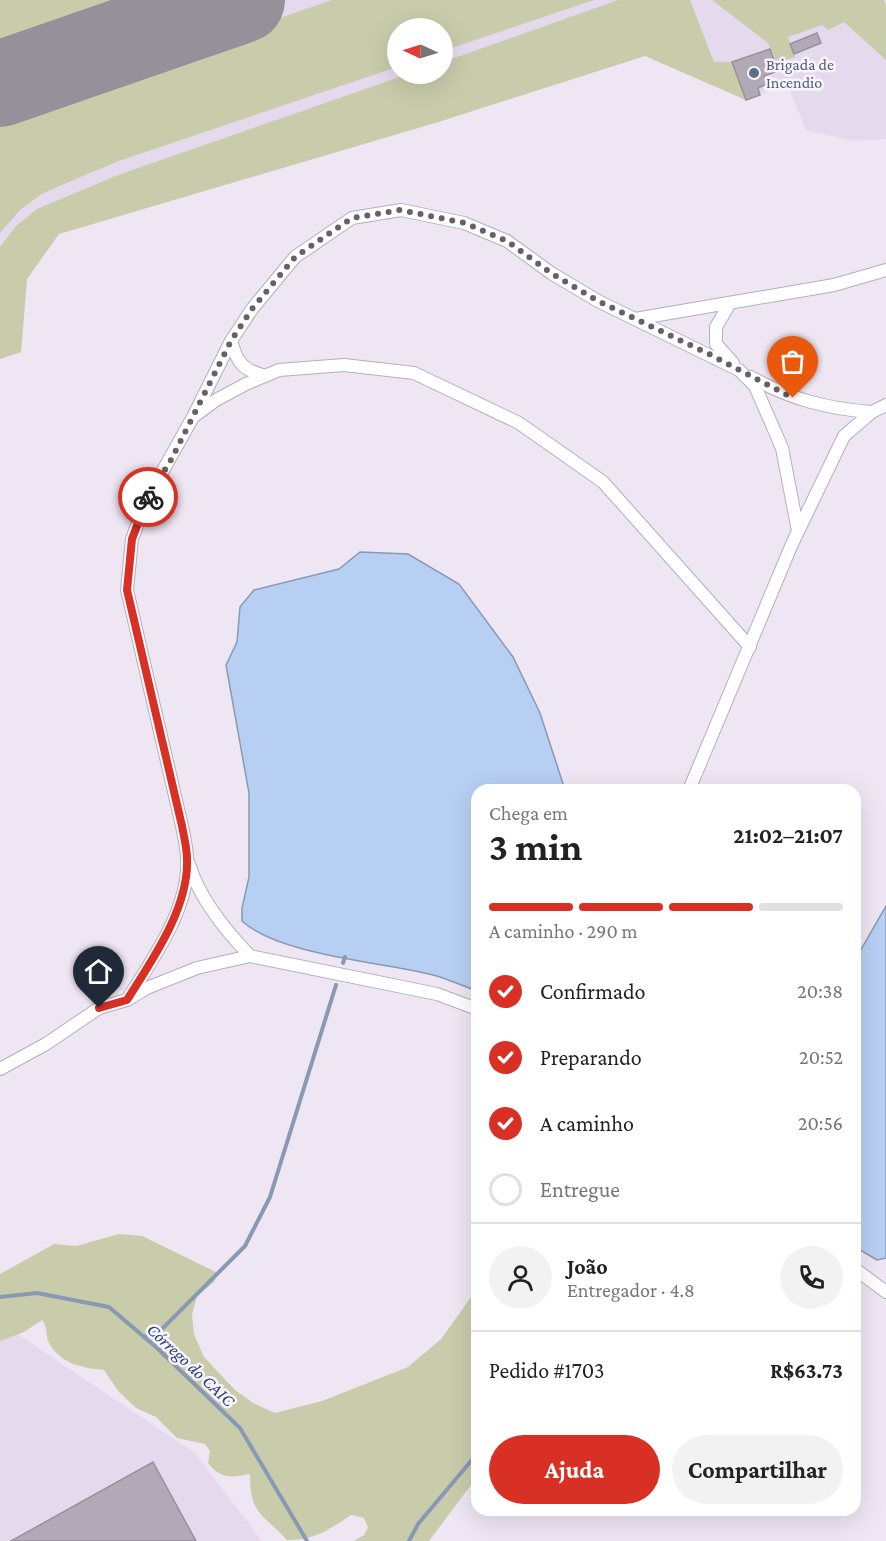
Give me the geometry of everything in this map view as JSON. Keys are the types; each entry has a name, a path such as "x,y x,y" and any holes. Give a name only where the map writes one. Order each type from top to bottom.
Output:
{"street":[{"path":"250,956 232,937 195,883 187,860 179,815 127,590 132,539 147,499 194,417 231,341 252,309 295,257 352,218 400,210 465,223 507,241 551,273 598,301 793,398 840,410 873,412"},
{"path":"635,319 834,285 886,270"},
{"path":"730,303 716,327 716,344 755,386 782,448 798,531"},
{"path":"231,341 237,361 249,371 265,376"},
{"path":"194,417 216,400 279,370 344,365 414,372 519,423 603,482 750,647"},
{"path":"692,784 798,531 844,436 873,412 886,405"},
{"path":"127,1000 164,940 184,890 187,860"},
{"path":"0,1069 46,1044 99,1008 127,1000 147,988 197,968 250,956 437,993 471,1007"},
{"path":"861,1273 886,1292"}],"shaded area":[{"path":"0,0 886,0 886,139 853,141 806,130 787,84 746,100 645,56 435,123 59,234 27,279 21,352 0,359"},
{"path":"7,1327 195,1453 262,1541 0,1541 0,1329"}],"green space":[{"path":"0,0 149,0 0,52"},
{"path":"332,0 594,0 453,48 453,18 387,18 387,70 119,161 57,187 40,195 20,210 0,233 0,115"},
{"path":"618,0 690,0 714,62 732,62 746,100 645,56 435,123 59,234 27,279 21,352 0,359 0,247 15,227 37,209 118,175 387,81 387,84 453,84 453,58"},
{"path":"712,0 884,0 886,60 844,22 828,30 822,25 788,37 795,57 777,63 768,43"},
{"path":"119,1234 142,1236 218,1273 214,1282 197,1296 192,1314 194,1334 204,1357 235,1390 253,1403 275,1413 322,1401 408,1367 441,1339 471,1297 471,1485 429,1541 354,1541 364,1535 368,1527 364,1518 351,1515 313,1536 287,1540 255,1506 250,1474 227,1476 217,1472 208,1463 210,1451 205,1444 177,1438 156,1417 136,1408 119,1392 104,1370 73,1364 59,1356 49,1343 42,1320 24,1332 0,1341 0,1274 54,1244 76,1246"}],"water":[{"path":"360,552 408,554 459,584 513,657 540,713 563,784 471,784 471,989 412,970 305,950 259,933 242,921 242,908 249,877 249,793 226,665 237,642 240,607 254,590 339,569"},
{"path":"886,906 886,1258 877,1260 861,1251 861,950"}],"building":[{"path":"817,33 821,43 794,54 790,44"},
{"name":"Brigada de Incendio","path":"770,49 778,71 764,76 767,84 758,88 760,95 746,100 732,62"},
{"path":"153,1462 196,1541 11,1541"}],"waterway":[{"path":"343,963 345,957"},
{"path":"144,1337 163,1328 245,1246 270,1197 336,985"},
{"name":"Córrego do CAIC","path":"0,1297 37,1293 109,1307 157,1348 240,1428 307,1541"},
{"path":"409,1541 418,1524 471,1461"}],"runway":[{"path":"0,84 242,0"}],"way so far":[{"path":"148,497 194,417 231,341 252,309 295,257 352,218 400,210 465,223 507,241 551,273 598,301 709,354 793,398"}],"place":[{"name":"Brigada de Incendio","path":"754,73"}],"route":[{"path":"99,1008 127,1000 164,940 184,890 187,860 182,826 127,590 132,539 148,497"}]}
